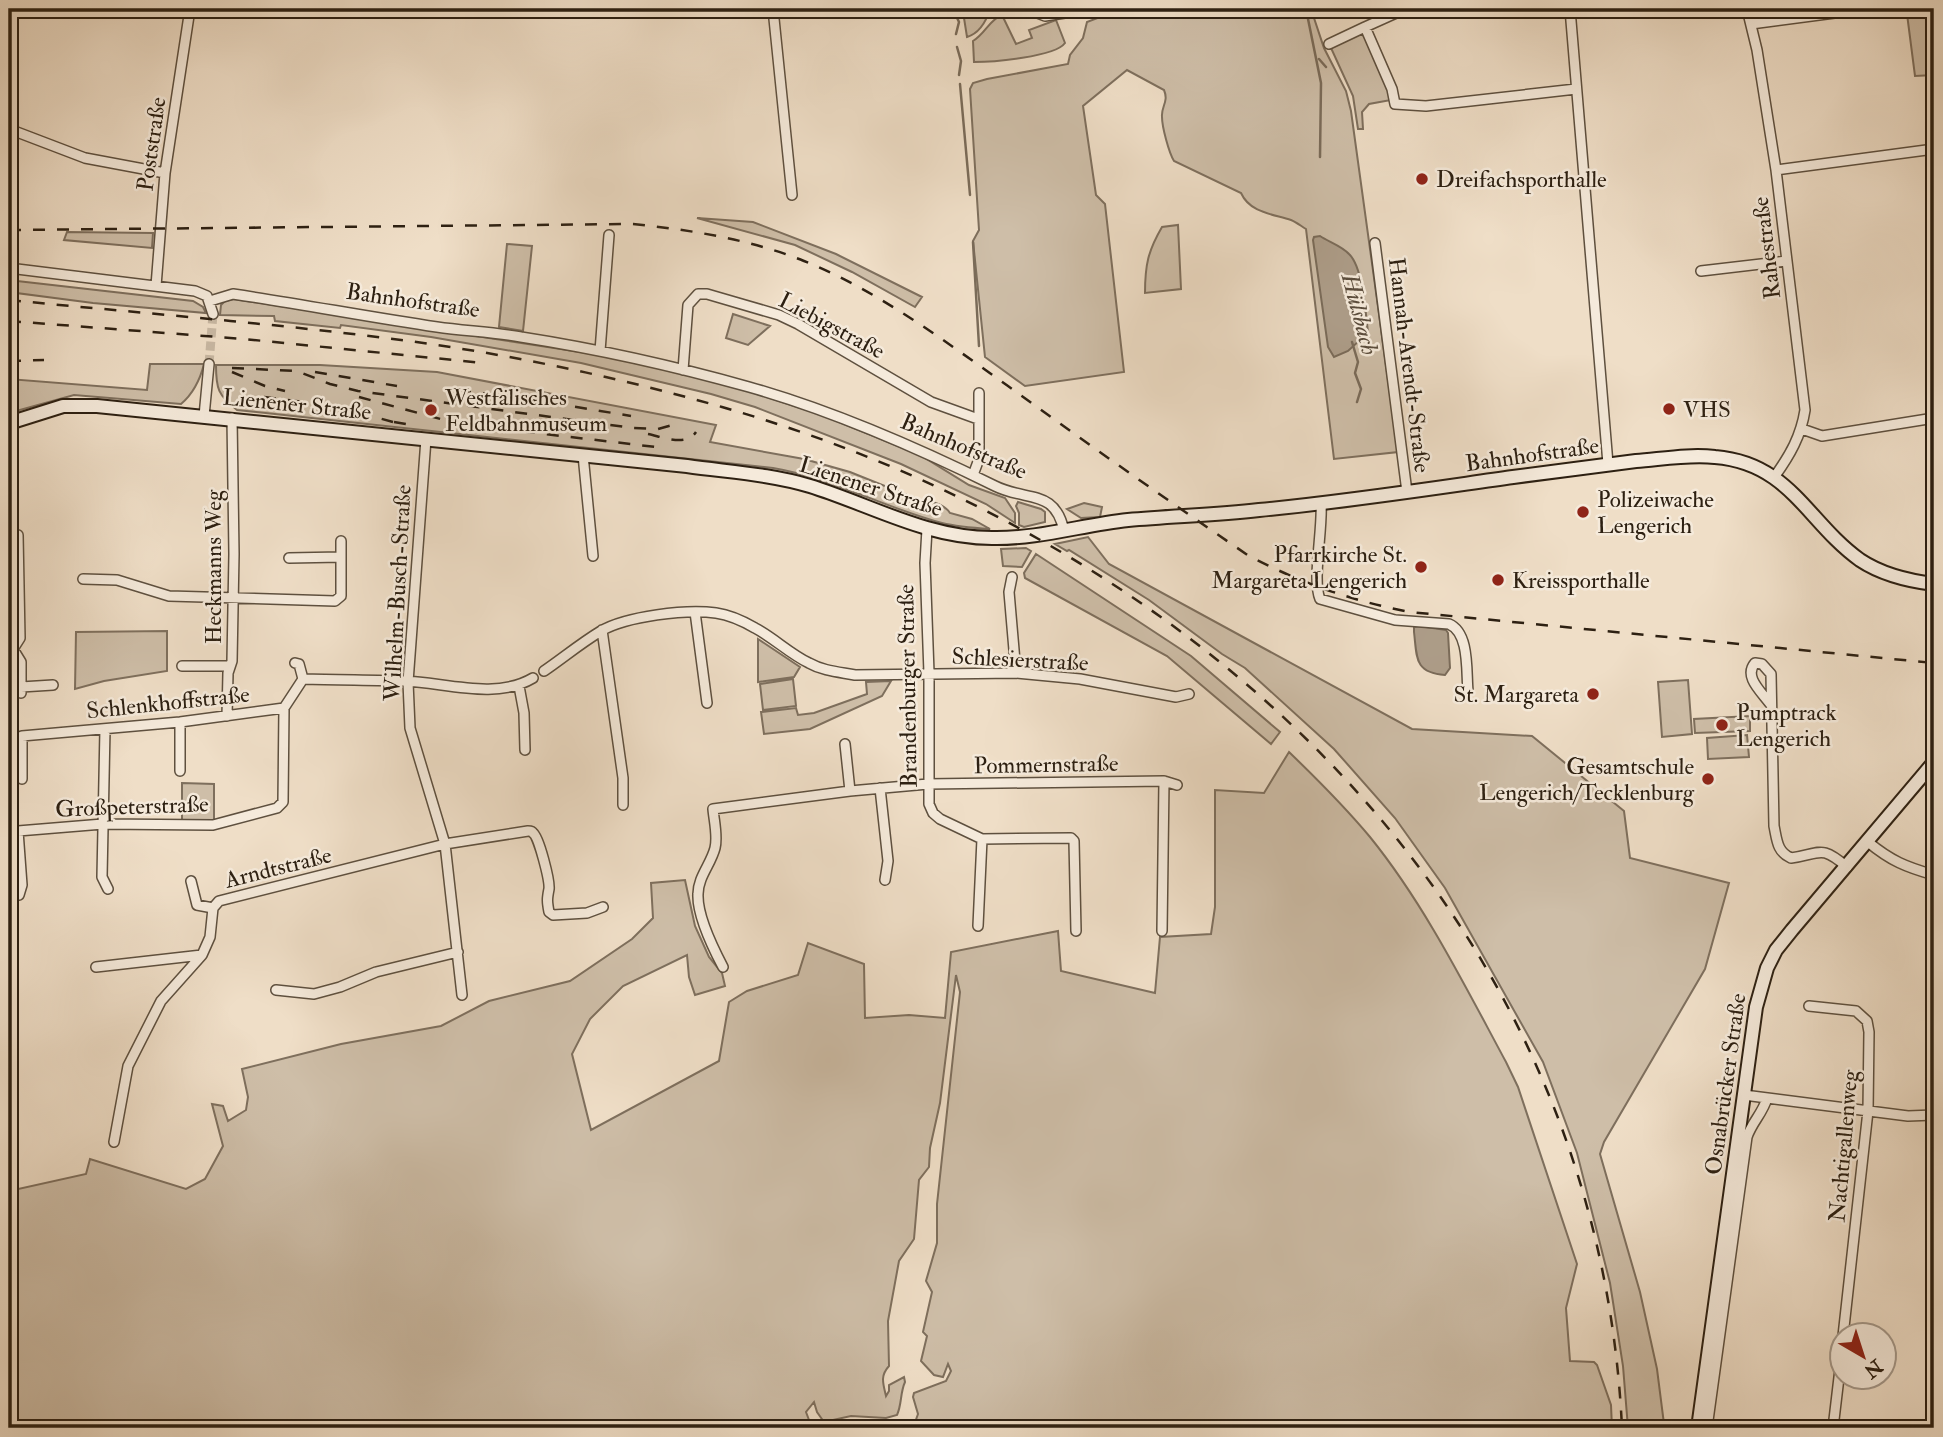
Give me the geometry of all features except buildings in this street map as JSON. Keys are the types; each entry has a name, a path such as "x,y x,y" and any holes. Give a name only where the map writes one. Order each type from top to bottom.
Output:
{"street":[{"name":"Poststraße","path":"156,286 165,173 190,9"},
{"path":"773,9 792,195"},
{"path":"1027,9 1045,16 1091,9"},
{"path":"1329,44 1405,9"},
{"path":"1570,9 1608,464"},
{"name":"Rahestraße","path":"1747,9 1757,50 1776,170 1805,410 1802,429 1795,446 1775,477"},
{"path":"1751,24 1865,9"},
{"path":"1365,27 1392,89 1395,104 1426,106 1576,89"},
{"path":"9,129 85,159 165,173"},
{"path":"1776,170 1934,149"},
{"path":"600,351 609,235"},
{"name":"Hannah-Arendt-Straße","path":"1375,243 1406,492"},
{"path":"1701,271 1786,261"},
{"path":"9,268 203,292 210,301 213,314"},
{"name":"Liebigstraße","path":"683,370 688,304 698,293 707,294 779,315 931,402 978,419"},
{"name":"Bahnhofstraße","path":"210,301 233,294 600,351 751,387 823,411 937,457 1009,492 1052,504 1057,510 1064,531 1130,520 1321,503 1608,464 1715,457 1755,466 1775,477 1807,506 1844,547 1862,561 1883,572 1934,584"},
{"path":"204,416 209,364"},
{"path":"972,475 979,459 979,393"},
{"name":"Lienener Straße","path":"9,423 52,409 75,405 232,418 772,477 811,487 928,529 967,537 1030,537 1064,531"},
{"name":"Heckmanns Weg","path":"227,716 233,597 232,418"},
{"path":"1802,429 1822,436 1934,418"},
{"name":"Wilhelm-Busch-Straße","path":"426,439 408,681 410,728 444,844 462,995"},
{"path":"583,455 593,556"},
{"path":"1321,503 1317,588 1320,599 1395,620 1449,624 1456,627 1463,641 1468,691"},
{"name":"Brandenburger Straße","path":"928,529 925,563 929,673 929,804 940,819 982,839 1071,838 1074,841 1076,931"},
{"path":"18,535 20,638 13,649 21,662 21,690 52,685"},
{"path":"83,579 117,580 170,596 335,601 341,596 341,541"},
{"path":"289,558 341,558"},
{"path":"1012,578 1009,592 1016,673"},
{"path":"695,612 708,703"},
{"name":"Schlesierstraße","path":"544,671 602,630 637,618 695,612 717,613 736,618 808,663 855,675 1016,673 1080,679 1176,697 1189,694"},
{"path":"602,630 623,778 623,805"},
{"path":"295,663 299,664 303,679 408,681 486,689 519,686 533,678"},
{"path":"182,666 230,666"},
{"name":"Schlenkhoffstraße","path":"22,779 22,736 180,722 285,708 303,679"},
{"path":"519,686 524,713 525,750"},
{"path":"1771,705 1774,826 1778,847 1784,855 1791,858 1819,851 1828,853 1847,867"},
{"name":"Großpeterstraße","path":"13,830 103,824 213,825 277,808 283,802 285,708"},
{"path":"180,722 180,771"},
{"path":"105,729 102,877 108,888"},
{"path":"845,744 850,791"},
{"name":"Osnabrücker Straße","path":"1698,1428 1758,999 1767,968 1776,950 1792,930 1934,762"},
{"path":"1162,931 1164,781"},
{"name":"Pommernstraße","path":"723,967 710,943 697,897 699,884 715,849 713,809 928,784 1164,781 1177,785"},
{"path":"880,788 888,861 885,880"},
{"path":"13,830 22,885 19,895"},
{"name":"Arndtstraße","path":"114,1142 128,1066 161,1001 202,955 210,937 213,908 219,901 444,844 528,831 534,833 545,864 549,912 553,915 587,913 603,907"},
{"path":"978,926 982,839"},
{"path":"1868,842 1887,858 1934,875"},
{"path":"191,881 197,905 213,908"},
{"path":"276,990 314,994 376,972 458,952"},
{"path":"96,967 202,955"},
{"name":"Nachtigallenweg","path":"1809,1006 1856,1011 1867,1021 1869,1032 1868,1111 1844,1322"},
{"path":"1744,1095 1908,1116 1934,1115"},
{"name":"Osnabrücker Straße","path":"1707,1428 1747,1137 1768,1097"},
{"path":"1833,1428 1837,1392"}],"shaded area":[{"path":"974,9 990,9 982,26 967,37 964,18 975,16"},
{"path":"1110,9 1311,9 1324,48 1346,91 1351,111 1398,452 1334,459 1306,229 1291,220 1256,209 1241,193 1174,161 1162,121 1166,98 1164,90 1127,70 1083,106 1096,195 1105,204 1124,372 1025,386 985,357 973,241 979,230 970,89 973,83 987,79 1068,64 1070,55 1083,38 1087,22 1103,16"},
{"path":"1934,10 1934,75 1915,76 1907,14"},
{"path":"1002,15 1016,44 1032,38 1029,30 1056,20 1065,43 1059,48 1037,55 974,62 973,41"},
{"path":"1360,34 1365,36 1389,89 1391,100 1369,104 1362,112 1363,129 1358,129 1353,96 1331,48"},
{"path":"697,218 753,222 836,254 922,297 915,307 852,272 795,245"},
{"path":"1178,225 1181,289 1145,293 1148,258 1157,236 1162,227"},
{"path":"67,232 153,233 152,248 64,240"},
{"path":"507,244 532,246 523,331 499,327"},
{"path":"17,281 193,301 203,307 206,313 9,292 9,284 17,285"},
{"path":"234,299 600,355 683,373 748,391 822,415 920,455 969,485 1005,498 1015,513 1015,523 986,504 901,464 755,407 711,394 581,363 431,337 341,325 340,328 275,321 274,316 220,315 221,305"},
{"path":"733,314 770,326 748,345 726,338"},
{"path":"150,364 204,364 196,386 181,404 74,395 9,413 9,379 147,390"},
{"path":"216,365 320,365 437,372 716,425 710,442 804,459 850,472 922,501 938,504 950,513 972,519 990,529 942,523 816,479 773,468 237,410 219,391"},
{"path":"1018,502 1041,509 1045,512 1045,522 1024,527 1019,525 1016,506"},
{"path":"1084,503 1102,507 1100,517 1081,518 1067,509"},
{"path":"1088,537 1109,564 1412,729 1532,736 1624,811 1630,858 1729,883 1705,969 1604,1142 1600,1154 1640,1292 1657,1369 1664,1424 1670,1428 1628,1428 1623,1366 1610,1283 1577,1153 1543,1062 1445,888 1395,818 1334,749 1245,668 1149,600 1055,544"},
{"path":"1026,548 1031,551 1022,567 1003,566 1001,549"},
{"path":"1036,554 1191,656 1280,732 1271,744 1167,656 1025,578 1024,573"},
{"path":"167,631 167,671 104,681 75,689 76,632"},
{"path":"758,639 800,667 794,677 758,682"},
{"path":"793,679 796,706 763,710 760,684"},
{"path":"1688,680 1692,734 1662,737 1658,682"},
{"path":"891,681 882,696 810,729 764,734 761,712 796,708 798,715 814,713 867,694 866,682"},
{"name":"Pumptrack Lengerich","path":"1750,716 1750,731 1695,733 1694,719"},
{"path":"1747,735 1749,757 1708,759 1707,738"},
{"path":"1289,752 1331,793 1370,837 1409,890 1459,975 1518,1087 1577,1264 1566,1308 1570,1361 1594,1362 1597,1365 1611,1405 1612,1428 913,1428 918,1414 914,1393 946,1381 951,1371 948,1364 943,1377 934,1375 921,1361 927,1336 923,1332 932,1292 926,1281 937,1243 937,1204 960,992 956,975 929,1167 919,1180 914,1239 899,1261 888,1321 889,1366 883,1380 886,1396 889,1385 904,1377 905,1382 897,1415 886,1418 851,1416 824,1422 814,1402 806,1412 812,1428 9,1428 9,1191 86,1174 90,1159 186,1189 205,1179 223,1146 212,1104 223,1106 228,1121 246,1110 248,1097 242,1069 341,1044 441,1026 489,1001 570,981 632,939 653,918 651,883 685,880 695,926 709,957 722,973 725,986 695,995 689,977 687,955 623,986 590,1019 572,1054 591,1130 719,1061 729,1002 747,991 798,975 808,943 864,964 865,1018 909,1015 945,1018 951,952 1058,931 1061,971 1155,993 1160,937 1211,934 1215,907 1215,790 1264,793"},
{"path":"182,783 214,784 214,820 182,820"}],"water":[{"path":"1320,236 1343,249 1354,261 1361,282 1369,341 1361,339 1348,351 1334,357 1328,347 1313,240 1314,237"},
{"path":"1414,627 1446,630 1448,633 1450,668 1445,675 1428,671 1419,662"}],"waterway":[{"path":"953,9 959,22 956,34"},
{"name":"Hülsbach","path":"1306,9 1321,83 1320,157"},
{"path":"957,47 961,61 959,75"},
{"path":"1319,59 1326,67"},
{"path":"960,84 970,195"},
{"path":"973,242 979,346"},
{"name":"Hülsbach","path":"1352,342 1358,362 1355,373 1361,389 1357,402"}],"tunnel":[{"path":"209,364 213,314"}],"railway":[{"path":"9,230 633,224 741,241 804,261 887,303 1249,556 1327,590 1410,612 1934,663"},
{"path":"9,300 303,328 482,352 643,386 722,407 896,469 1060,551 1209,653 1341,775 1452,914 1538,1069 1596,1241 1622,1428"},
{"path":"9,321 244,339 483,363"},
{"path":"9,361 44,360"},
{"path":"232,368 297,371 358,391 633,428 658,429 676,424"},
{"path":"232,372 285,391"},
{"path":"315,372 397,386"},
{"path":"459,390 511,397"},
{"path":"504,395 631,416"},
{"path":"264,397 335,406 393,422"},
{"path":"359,397 459,424 656,447"},
{"path":"394,422 417,426"},
{"path":"648,434 680,440 692,437 696,432"}],"place":[{"name":"Dreifachsporthalle","path":"1422,179"},
{"name":"VHS","path":"1669,409"},
{"name":"Westfälisches Feldbahnmuseum","path":"431,410"},
{"name":"Polizeiwache Lengerich","path":"1583,512"},
{"name":"Pfarrkirche St. Margareta Lengerich","path":"1421,567"},
{"name":"Kreissporthalle","path":"1498,580"},
{"name":"St. Margareta","path":"1593,694"},
{"name":"Pumptrack Lengerich","path":"1722,725"},
{"name":"Gesamtschule Lengerich/Tecklenburg","path":"1708,779"}]}
